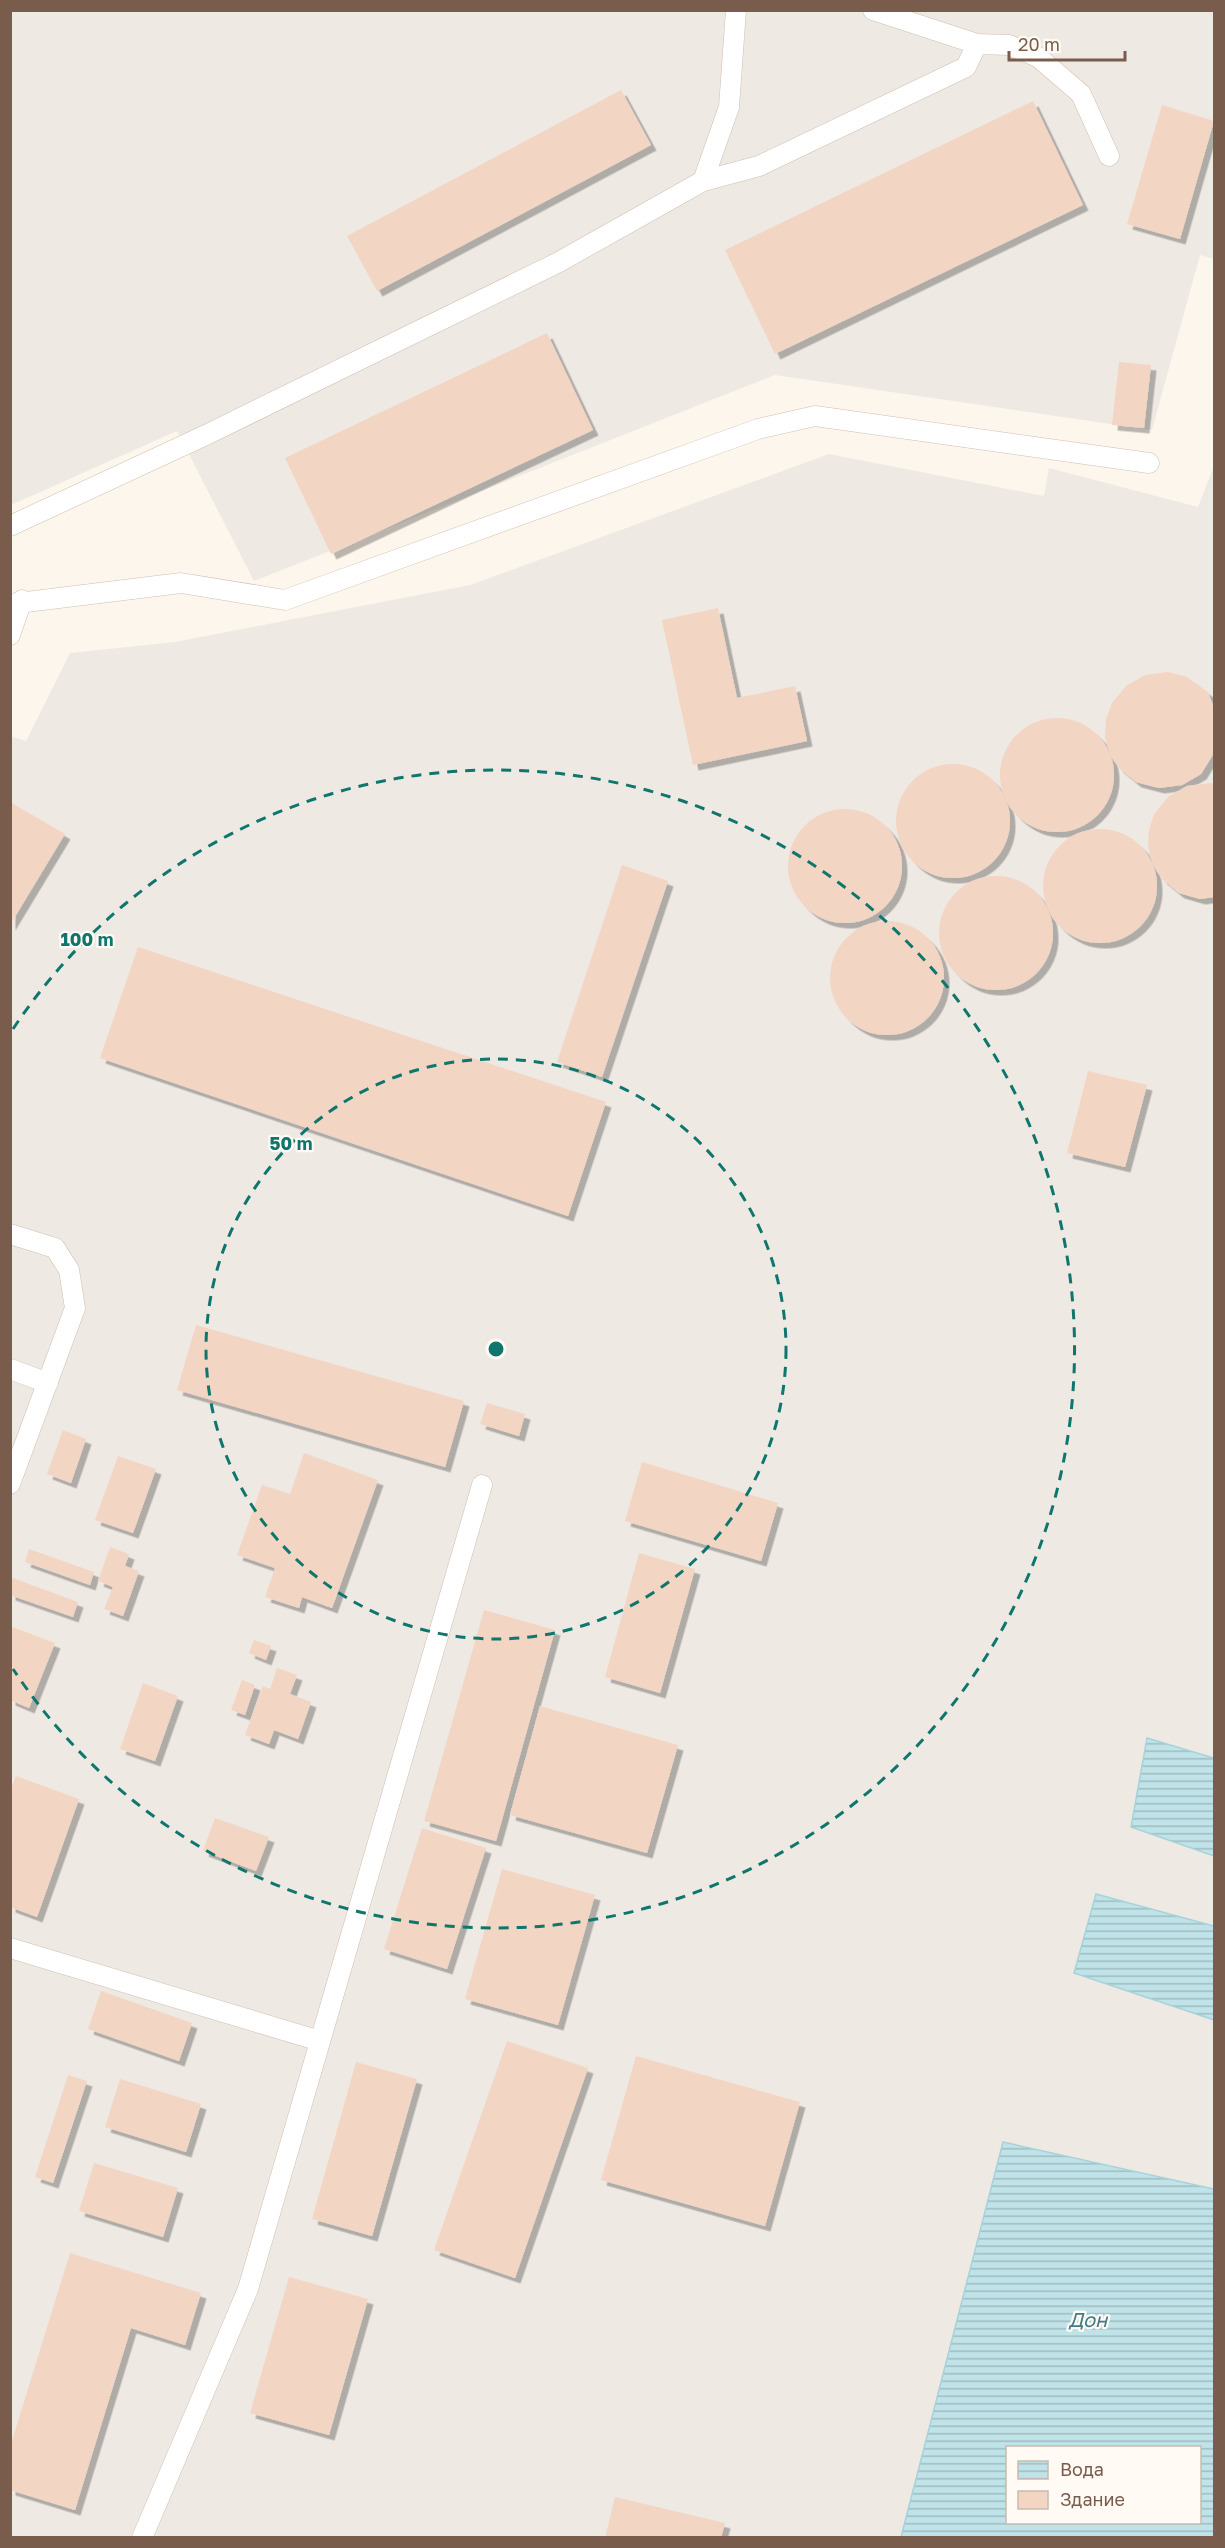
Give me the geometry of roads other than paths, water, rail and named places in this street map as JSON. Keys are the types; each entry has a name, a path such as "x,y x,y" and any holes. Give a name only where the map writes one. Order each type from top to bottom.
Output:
{"lane":[{"path":"703,181 729,107 736,10"},
{"path":"873,10 977,44 1009,45 1038,57 1082,94 1109,156"},
{"path":"10,526 208,434 559,262 703,181 759,166 966,66 977,44"},
{"path":"10,635 16,602 181,583 285,600 758,429 815,416 1149,463"},
{"path":"10,1234 55,1248 69,1270 75,1308 10,1484"},
{"path":"10,1369 48,1383"},
{"path":"142,2538 248,2289 482,1485"},
{"path":"10,1948 320,2042"}],"water":[{"path":"1147,1738 1214,1758 1214,1856 1131,1827"},
{"path":"1096,1894 1214,1926 1214,2020 1074,1973"},
{"name":"Дон","path":"1003,2142 1214,2189 1214,2537 901,2537"}]}
